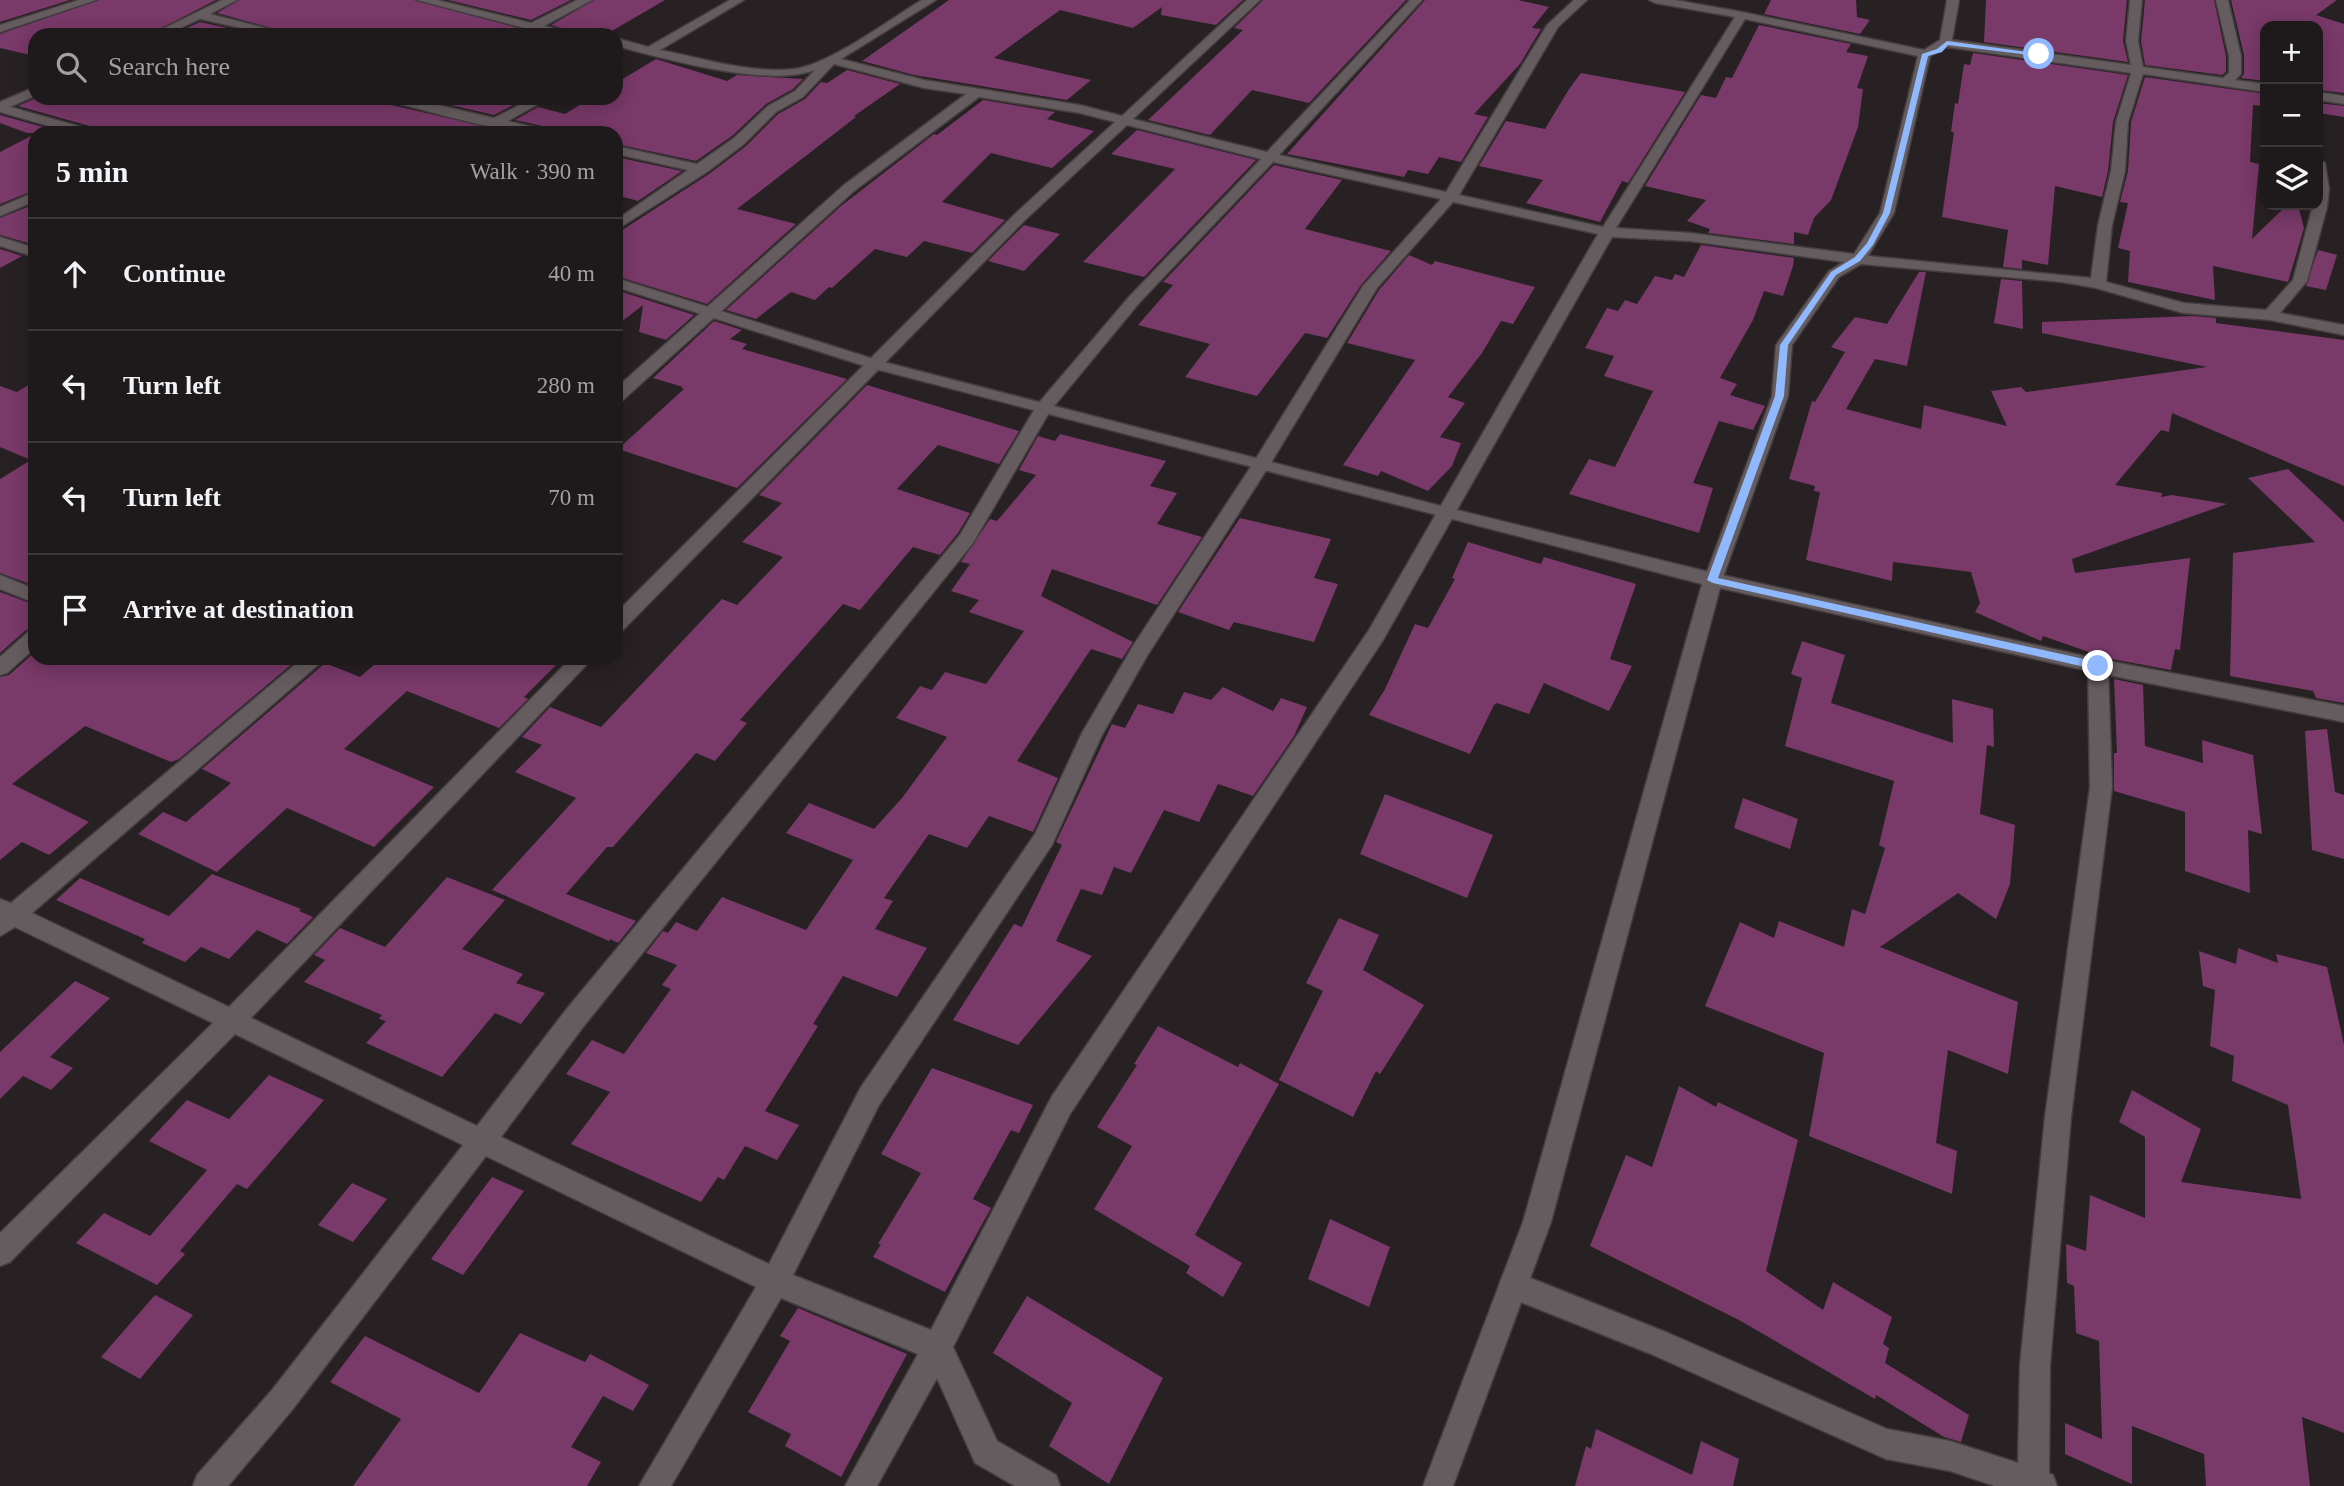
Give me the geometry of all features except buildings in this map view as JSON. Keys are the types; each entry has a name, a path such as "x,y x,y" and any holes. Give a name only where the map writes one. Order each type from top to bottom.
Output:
{"street":[{"path":"0,29 90,0"},
{"path":"171,28 231,0"},
{"path":"423,0 538,28"},
{"path":"532,27 586,0"},
{"path":"649,51 738,0"},
{"path":"623,42 649,51 752,71 796,73 831,60 930,0"},
{"path":"623,618 1020,217 1254,0"},
{"path":"208,1486 307,1369 582,1008 967,539 1043,409 1134,300 1416,0"},
{"path":"654,1486 775,1282 870,1097 1044,839 1092,733 1133,663 1260,466 1371,286 1451,196 1553,25 1581,0"},
{"path":"1655,0 1742,15 1926,54 1939,51 1947,43 1953,0"},
{"path":"2098,284 2105,225 2118,171 2122,122 2138,70 2132,41 2136,0"},
{"path":"2222,0 2235,56 2235,74 2225,83"},
{"path":"198,15 256,28"},
{"path":"860,1486 938,1347 1061,1105 1376,635 1607,232 1742,15"},
{"path":"1947,43 2260,87"},
{"path":"623,51 634,44"},
{"path":"1438,1486 1537,1222 1713,580 1780,396 1784,345 1834,274 1858,259 1870,244 1887,213 1926,54"},
{"path":"831,60 924,84 1080,109 1270,157 1607,232 1690,237 1858,259 2098,284 2183,308 2270,316 2344,330"},
{"path":"623,221 739,141 772,109 799,94 831,60"},
{"path":"623,391 849,188 976,93"},
{"path":"0,108 28,94"},
{"path":"2323,97 2344,100"},
{"path":"421,105 509,126"},
{"path":"495,123 530,105"},
{"path":"0,108 63,126"},
{"path":"623,152 702,169"},
{"path":"0,212 28,199"},
{"path":"2270,316 2300,281 2319,210"},
{"path":"0,241 28,251"},
{"path":"623,284 874,364 1260,466 1713,580 2098,666 2344,714"},
{"path":"0,582 28,593"},
{"path":"0,668 28,643"},
{"path":"308,665 4,917 233,1020 775,1282 938,1347 986,1452 1045,1486"},
{"path":"0,1252 233,1020 576,665"},
{"path":"1513,1285 1658,1343 1886,1444 1950,1456 2036,1484 2035,1365 2058,1117 2101,788 2098,666"}],"route":[{"path":"2039,54 1947,43 1939,51 1926,54 1887,213 1870,244 1858,259 1834,274 1784,345 1780,396 1713,580 2098,666"}]}
